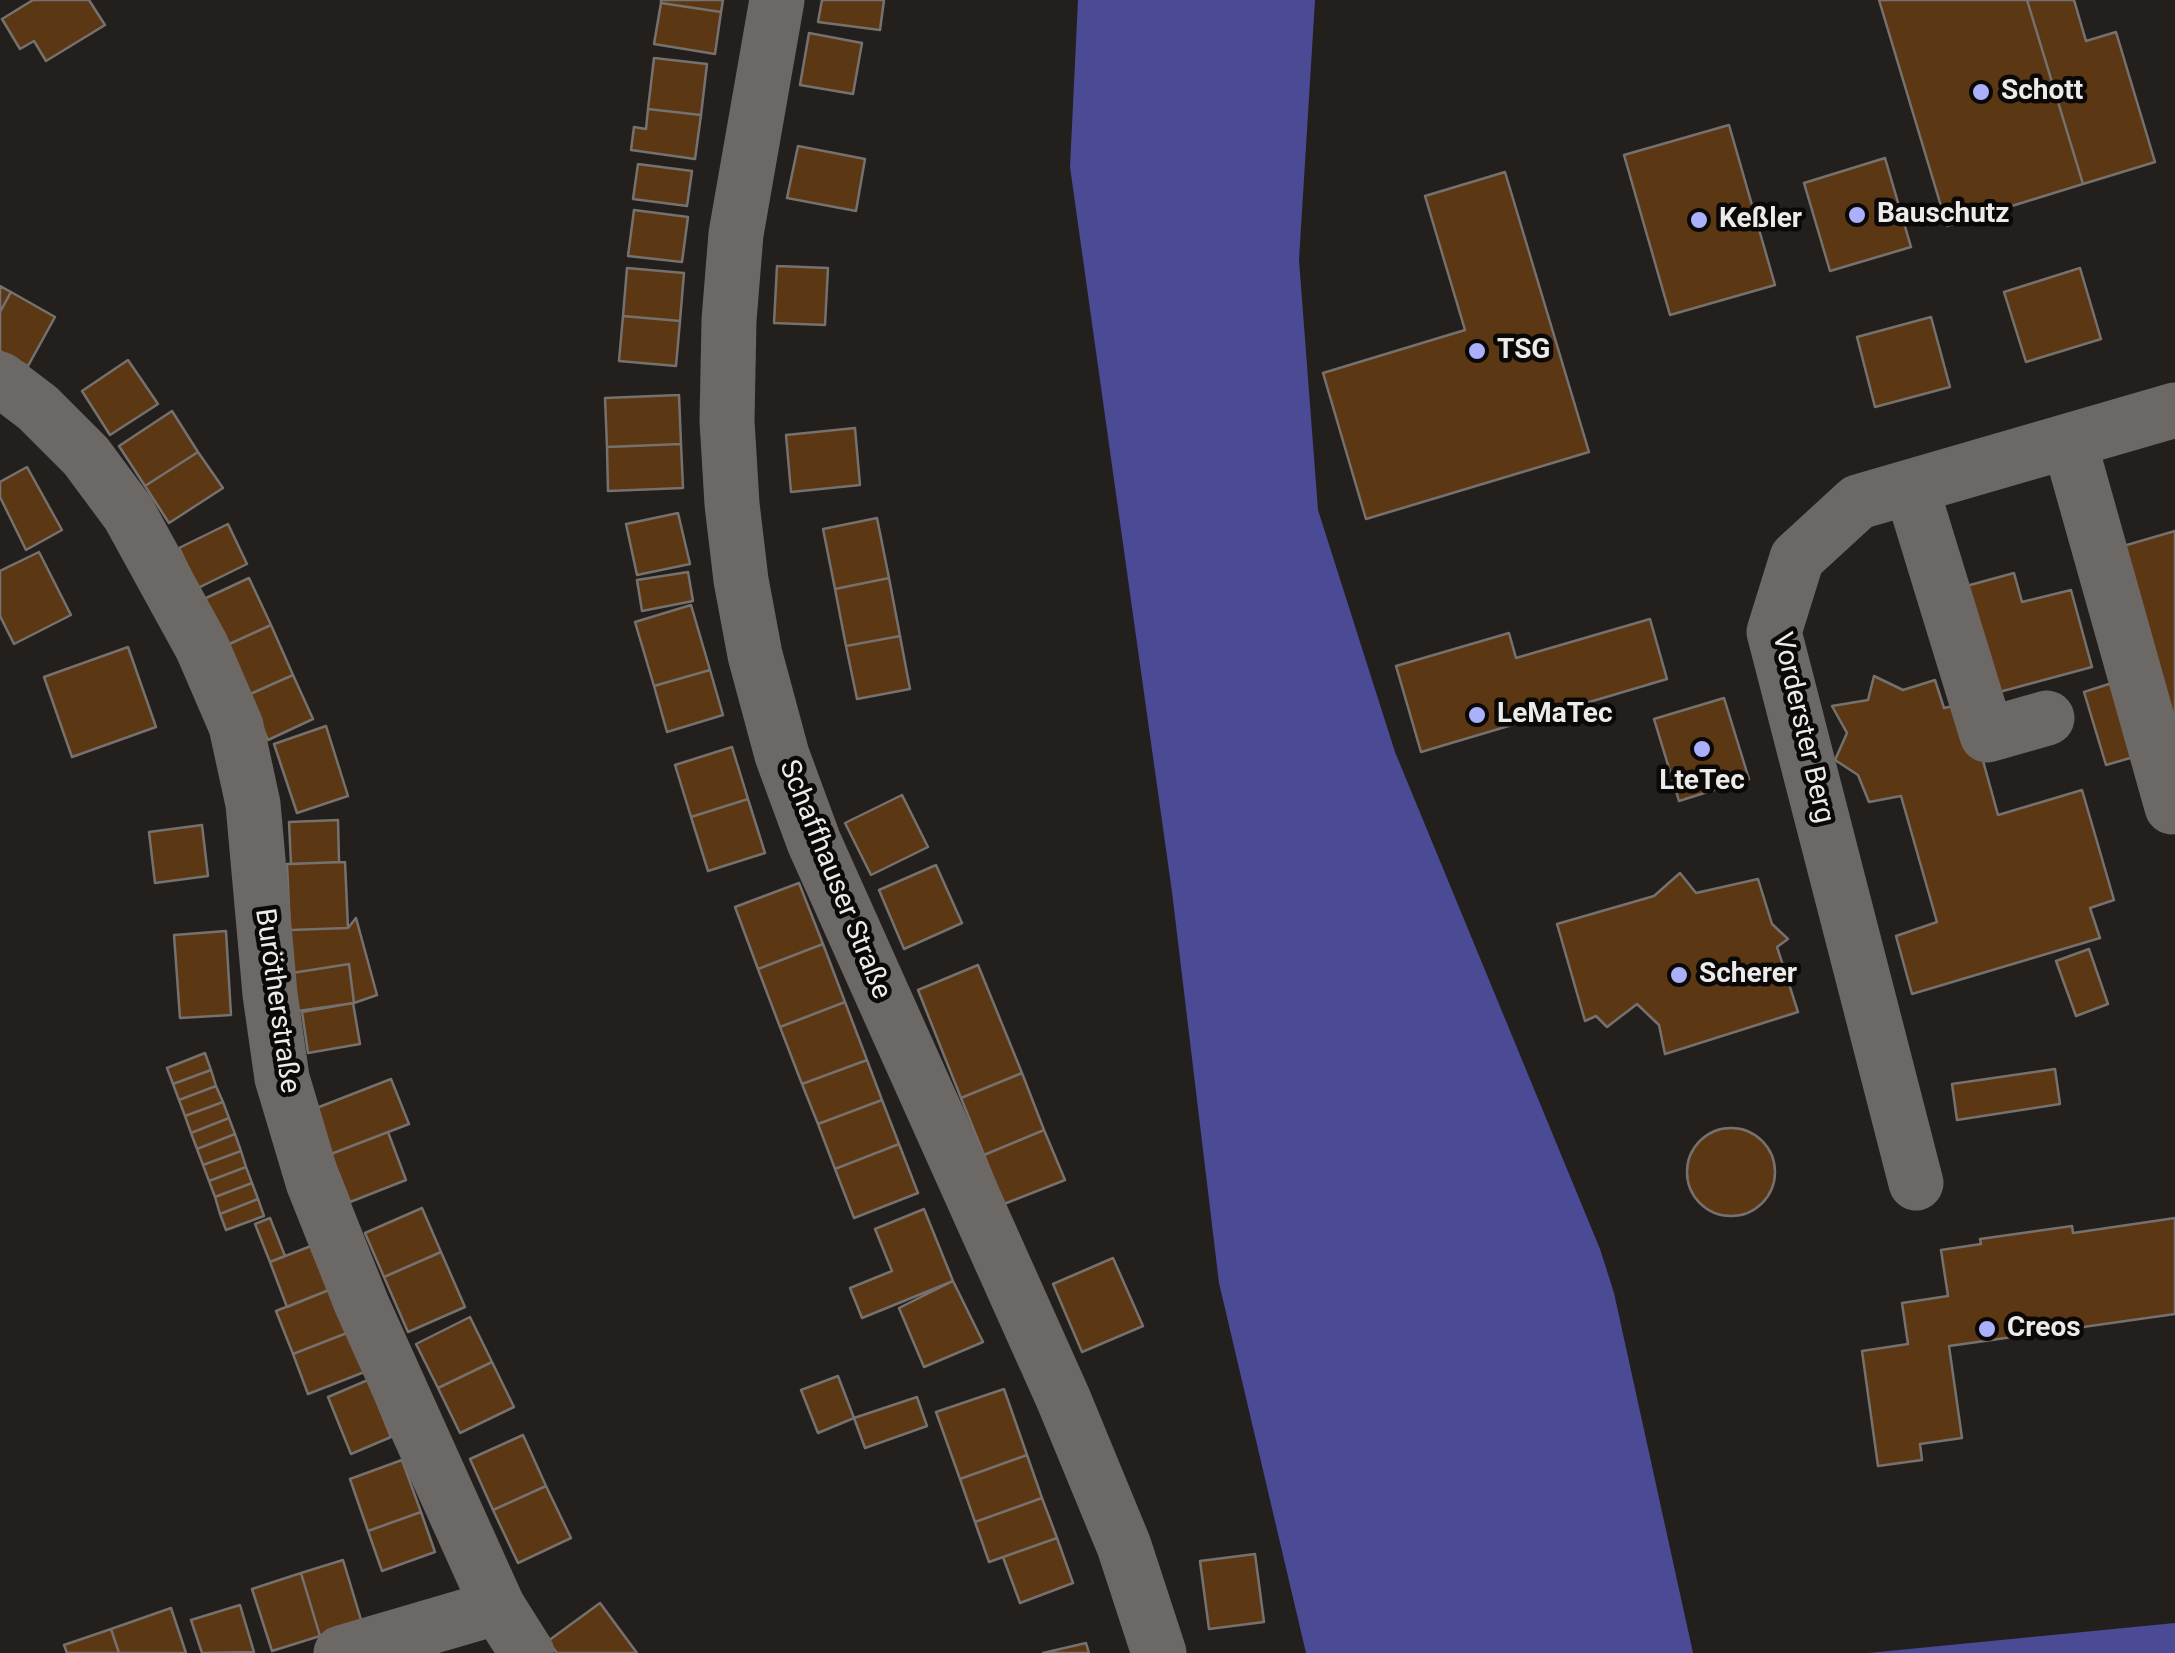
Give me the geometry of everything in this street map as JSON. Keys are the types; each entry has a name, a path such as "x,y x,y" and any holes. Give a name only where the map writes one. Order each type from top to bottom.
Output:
{"street":[{"name":"Schaffhauser Straße","path":"777,0 736,234 729,320 732,504 740,580 755,654 782,754 814,842 1063,1398 1124,1546 1159,1653"},
{"name":"Burötherstraße","path":"0,379 38,408 86,456 129,514 202,646 236,726 253,804 270,994 282,1078 313,1182 362,1305 498,1607 528,1653"},
{"name":"Vorderster Berg","path":"1916,1183 1774,632 1797,558 1858,502 2175,410"},
{"path":"2069,441 2172,807"},
{"path":"1910,487 1987,735 2048,718"},
{"path":"341,1653 498,1607"}],"shaded area":[{"path":"1078,0 1315,0 1299,260 1318,510 1395,752 1600,1249 1614,1293 1693,1653 1306,1653 1219,1283 1172,892 1070,167"},
{"path":"2175,1623 2175,1653 1868,1653"}],"building":[{"path":"33,0 89,0 105,25 46,61 34,41 20,49 2,19"},
{"path":"661,0 723,0 721,12"},
{"path":"822,0 884,0 880,30 818,22"},
{"name":"Schott","path":"1879,0 2027,0 2083,184 1947,226"},
{"path":"2027,0 2074,0 2086,41 2116,32 2155,162 2083,184"},
{"path":"661,3 721,12 715,54 654,44"},
{"path":"809,33 862,43 853,94 800,85"},
{"path":"654,58 707,64 701,115 648,109"},
{"path":"648,109 701,115 695,159 631,150 634,127 646,129"},
{"name":"Keßler","path":"1729,125 1775,285 1670,315 1624,155"},
{"path":"798,146 865,159 856,211 787,198"},
{"name":"Bauschutz","path":"1885,158 1911,247 1830,271 1804,183"},
{"path":"638,164 692,171 687,206 633,199"},
{"name":"TSG","path":"1505,172 1589,452 1366,519 1323,373 1465,330 1425,196"},
{"path":"634,210 688,217 682,262 628,256"},
{"path":"777,266 828,268 825,325 774,323"},
{"path":"627,268 684,273 680,321 623,316"},
{"path":"2080,268 2101,339 2026,362 2004,292"},
{"path":"0,286 11,292 0,312"},
{"path":"11,292 55,317 28,366 0,351 0,312"},
{"path":"623,316 680,321 676,366 619,361"},
{"path":"1931,317 1950,387 1875,407 1857,337"},
{"path":"128,360 158,404 110,435 82,391"},
{"path":"679,395 681,444 607,447 605,398"},
{"path":"172,411 198,452 145,486 119,446"},
{"path":"855,428 860,485 791,492 786,435"},
{"path":"681,444 683,488 608,491 607,447"},
{"path":"198,452 223,488 169,523 145,486"},
{"path":"27,467 62,530 26,550 0,497 0,482"},
{"path":"678,513 690,564 637,575 626,524"},
{"path":"877,518 889,578 835,589 823,529"},
{"path":"228,524 247,564 198,588 179,548"},
{"path":"2175,531 2175,753 2113,549"},
{"path":"39,552 71,615 14,644 0,616 0,571"},
{"path":"688,572 693,601 642,611 637,580"},
{"path":"2014,573 2022,602 2071,590 2092,667 1988,695 1959,588"},
{"path":"249,578 271,625 225,646 204,599"},
{"path":"889,578 900,636 846,646 835,589"},
{"path":"691,605 710,670 654,686 635,622"},
{"name":"LeMaTec","path":"1650,619 1667,679 1421,752 1396,666 1509,633 1516,658"},
{"path":"271,625 293,675 248,695 225,646"},
{"path":"900,636 910,689 857,699 846,646"},
{"path":"128,647 156,727 72,757 44,677"},
{"path":"710,670 723,715 667,732 654,686"},
{"path":"293,675 313,719 268,740 248,695"},
{"path":"1874,676 1903,690 1935,680 1944,708 1967,703 1998,815 2082,790 2114,900 2090,908 2100,938 1912,994 1896,936 1937,922 1901,796 1869,802 1858,775 1835,760 1847,733 1832,706 1868,700"},
{"path":"2115,682 2137,756 2106,765 2084,692"},
{"name":"LteTec","path":"1724,698 1749,779 1679,801 1654,719"},
{"path":"326,726 348,796 297,813 274,744"},
{"path":"732,747 748,799 691,817 675,765"},
{"path":"902,795 928,847 871,875 845,823"},
{"path":"748,799 765,853 708,871 691,817"},
{"path":"338,820 339,862 291,864 289,822"},
{"path":"202,825 208,876 155,883 149,832"},
{"path":"345,862 348,928 290,930 287,864"},
{"path":"936,865 962,923 904,949 879,890"},
{"name":"Scherer","path":"1680,873 1696,893 1758,879 1772,924 1788,939 1777,947 1798,1012 1665,1054 1659,1025 1637,1004 1607,1027 1596,1016 1585,1021 1557,924 1654,896"},
{"path":"799,883 823,944 758,969 735,907"},
{"path":"356,918 377,995 354,1003 349,964 292,973 290,930 348,928"},
{"path":"226,931 231,1015 180,1018 174,935"},
{"path":"823,944 845,1002 780,1027 758,969"},
{"path":"2089,949 2108,1004 2076,1016 2056,961"},
{"path":"349,964 354,1003 298,1011 292,973"},
{"path":"978,965 1022,1073 961,1098 918,990"},
{"path":"845,1002 867,1060 802,1084 780,1027"},
{"path":"353,1003 360,1044 308,1053 302,1012"},
{"path":"205,1053 211,1070 173,1084 167,1068"},
{"path":"867,1060 882,1100 818,1124 802,1084"},
{"path":"2055,1069 2060,1104 1957,1120 1952,1084"},
{"path":"211,1070 216,1086 179,1100 173,1084"},
{"path":"1022,1073 1044,1130 984,1155 961,1098"},
{"path":"391,1079 409,1124 331,1154 314,1109"},
{"path":"216,1086 223,1102 185,1116 179,1100"},
{"path":"882,1100 899,1144 835,1169 818,1124"},
{"path":"223,1102 229,1118 191,1133 185,1116"},
{"path":"229,1118 235,1134 197,1149 191,1133"},
{"path":"1731,1128 1762,1141 1775,1172 1762,1203 1731,1216 1700,1203 1687,1172 1700,1141"},
{"path":"1044,1130 1065,1180 1004,1204 984,1155"},
{"path":"388,1132 406,1180 350,1202 331,1154"},
{"path":"235,1134 241,1151 203,1165 197,1149"},
{"path":"899,1144 918,1193 854,1218 835,1169"},
{"path":"241,1151 246,1167 209,1181 203,1165"},
{"path":"246,1167 252,1183 215,1197 209,1181"},
{"path":"252,1183 258,1199 220,1214 215,1197"},
{"path":"258,1199 264,1216 226,1230 220,1214"},
{"path":"422,1208 441,1252 384,1277 365,1233"},
{"path":"924,1209 953,1281 862,1318 850,1288 892,1271 875,1229"},
{"path":"270,1218 285,1256 270,1262 255,1224"},
{"name":"Creos","path":"2175,1218 2175,1314 1949,1346 1962,1438 1920,1444 1922,1460 1878,1466 1862,1351 1908,1344 1902,1303 1948,1296 1941,1250 1981,1244 1980,1239 2072,1226 2073,1233"},
{"path":"311,1246 329,1290 287,1307 270,1262"},
{"path":"441,1252 465,1307 408,1332 384,1277"},
{"path":"1113,1258 1143,1326 1082,1352 1053,1284"},
{"path":"953,1281 983,1342 924,1367 899,1308"},
{"path":"334,1288 352,1331 293,1354 276,1311"},
{"path":"470,1317 492,1362 438,1388 416,1344"},
{"path":"352,1331 367,1371 308,1394 293,1354"},
{"path":"492,1362 514,1407 460,1433 438,1388"},
{"path":"838,1376 854,1418 818,1433 801,1390"},
{"path":"368,1380 391,1437 351,1454 328,1397"},
{"path":"1004,1389 1027,1455 960,1479 936,1412"},
{"path":"917,1397 927,1426 865,1448 854,1418"},
{"path":"523,1435 546,1486 493,1510 470,1459"},
{"path":"1027,1455 1042,1498 975,1522 960,1479"},
{"path":"402,1460 421,1512 368,1531 350,1479"},
{"path":"546,1486 571,1538 518,1563 493,1510"},
{"path":"1042,1498 1057,1538 989,1562 975,1522"},
{"path":"421,1512 435,1552 382,1571 368,1531"},
{"path":"1057,1538 1073,1583 1020,1603 1003,1557"},
{"path":"1255,1554 1264,1622 1209,1629 1200,1561"},
{"path":"343,1560 362,1623 320,1636 301,1573"},
{"path":"301,1573 320,1636 272,1651 252,1589"},
{"path":"600,1603 637,1653 557,1653 548,1641"},
{"path":"240,1605 254,1652 202,1653 191,1620"},
{"path":"171,1608 186,1653 119,1653 111,1629"},
{"path":"111,1629 119,1653 67,1653 64,1645"},
{"path":"1086,1643 1089,1653 1043,1653"}],"place":[{"name":"Schott","path":"1981,92"},
{"name":"Bauschutz","path":"1857,215"},
{"name":"Keßler","path":"1699,220"},
{"name":"TSG","path":"1477,351"},
{"name":"LeMaTec","path":"1477,715"},
{"name":"LteTec","path":"1702,749"},
{"name":"Scherer","path":"1679,975"},
{"name":"Creos","path":"1987,1329"}]}
